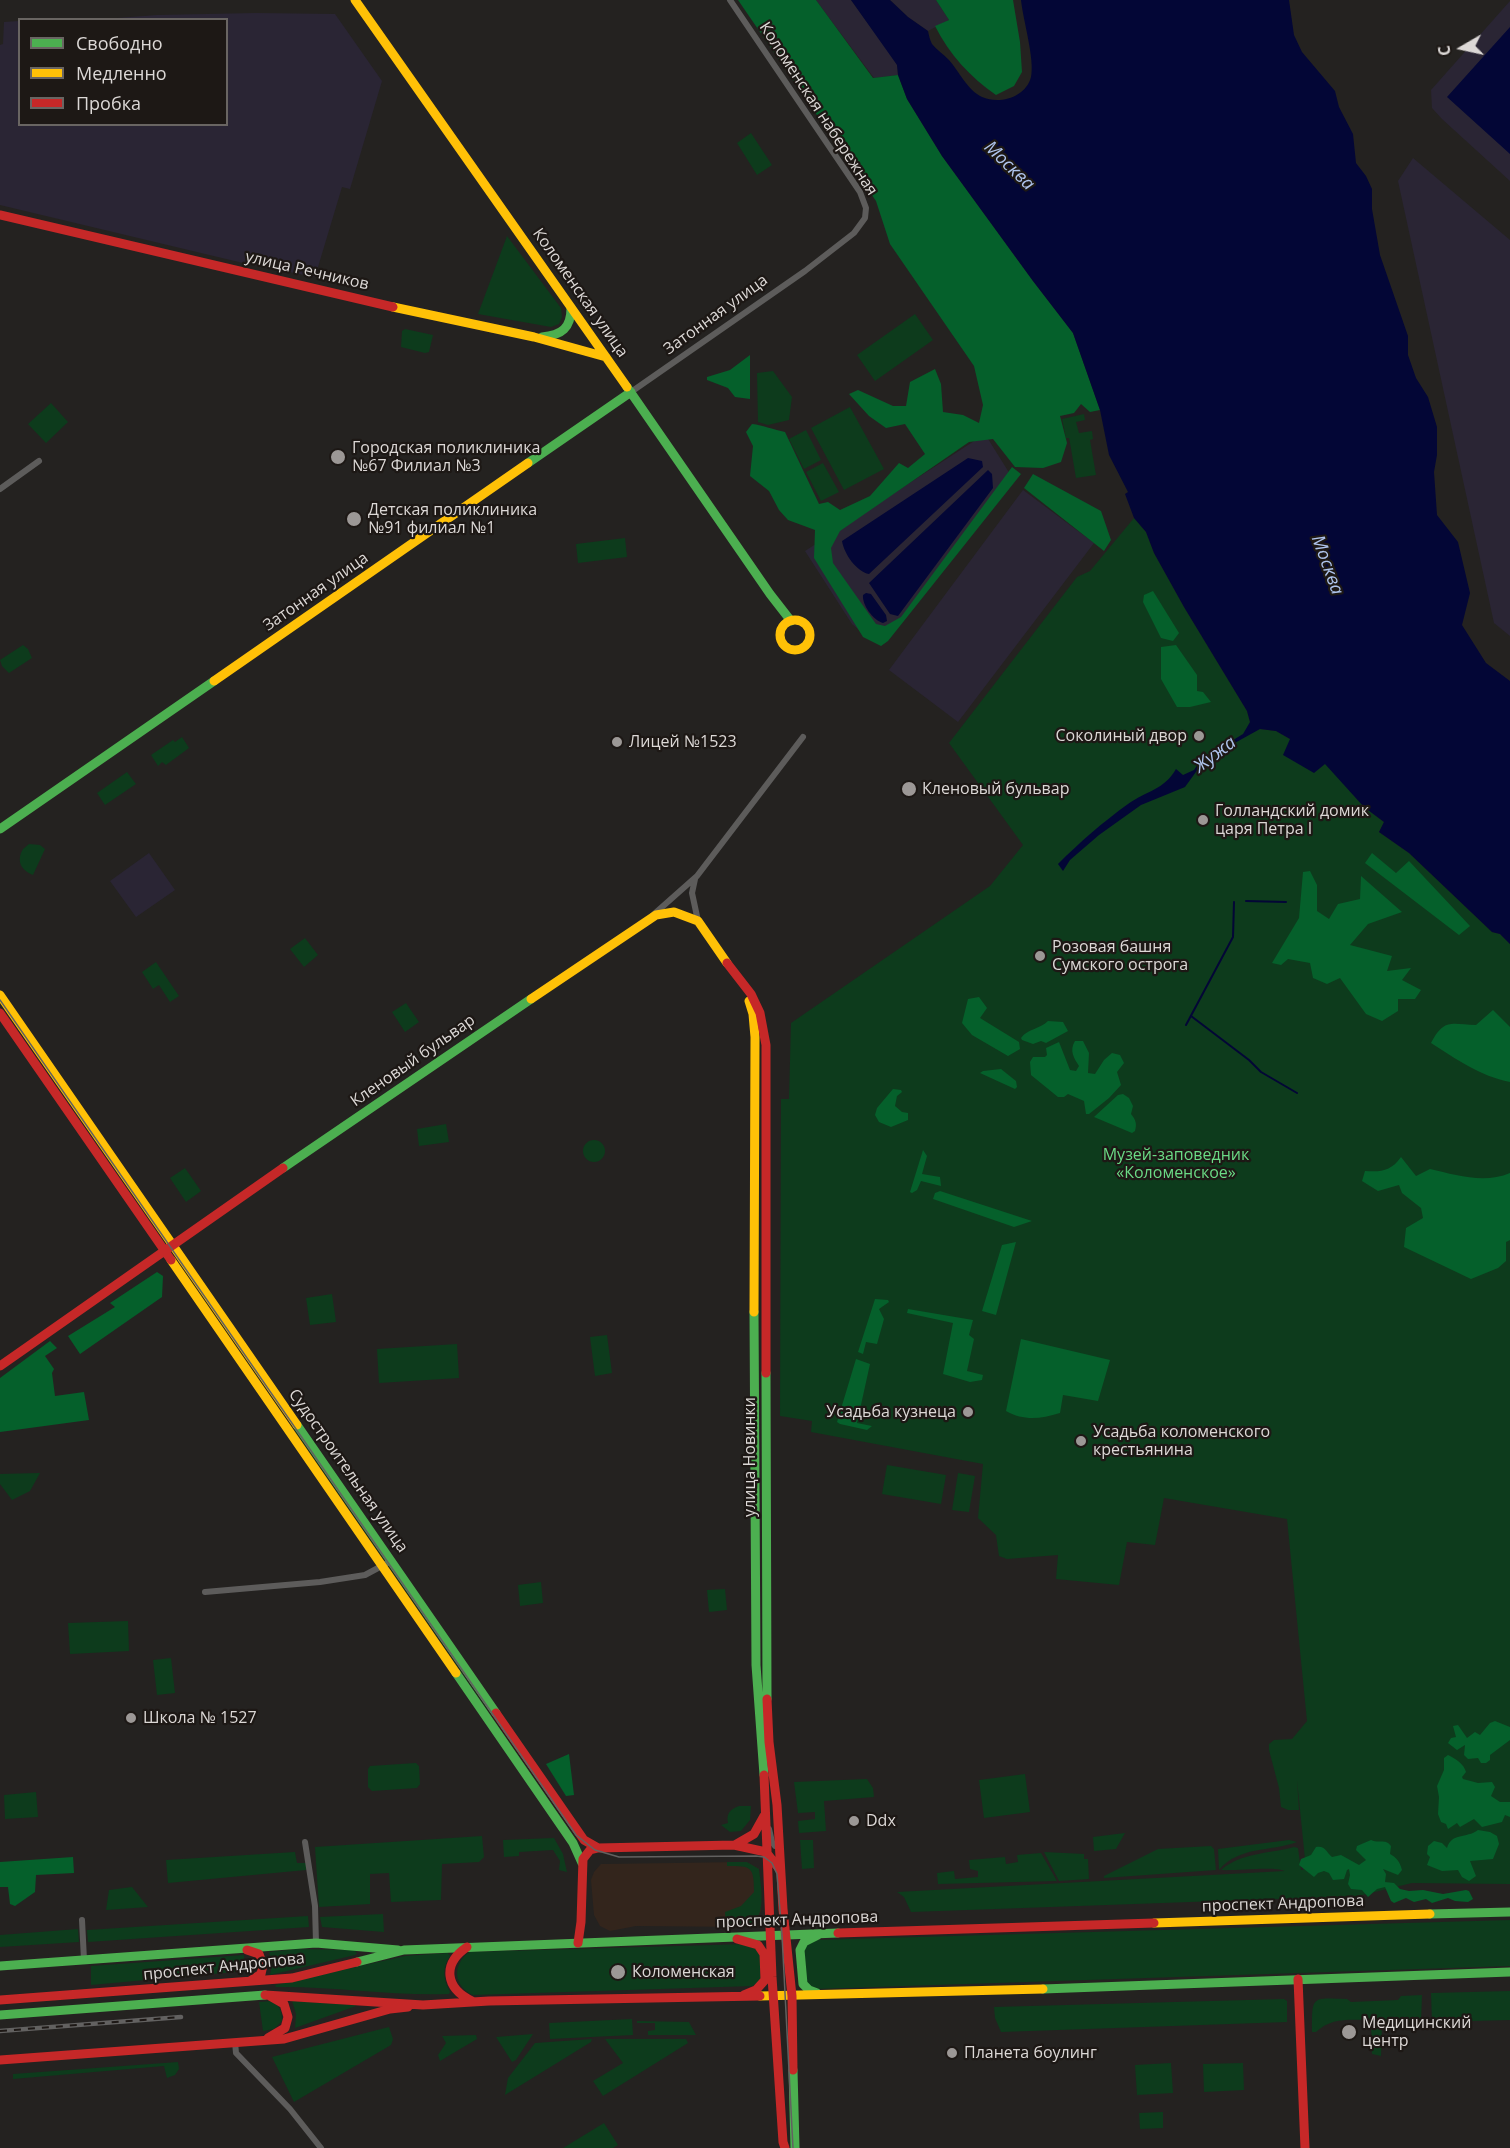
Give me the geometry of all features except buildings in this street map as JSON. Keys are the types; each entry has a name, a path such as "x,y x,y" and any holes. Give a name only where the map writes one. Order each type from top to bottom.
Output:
{"street":[{"name":"Коломенская улица","path":"355,0 778,604 791,621 801,622 808,628 810,637 804,647 795,650 786,647 781,640 782,628 778,604"},
{"name":"Коломенская набережная","path":"730,0 864,198 865,218 854,233"},
{"name":"улица Речников","path":"0,215 459,322 534,337 606,357"},
{"name":"Затонная улица","path":"0,829 631,392 854,233"},
{"path":"534,337 553,336 565,330 571,323 571,307"},
{"path":"0,489 39,461"},
{"path":"782,628 791,621"},
{"name":"Кленовый бульвар","path":"0,1366 668,903 697,876 803,737"},
{"name":"улица Новинки","path":"697,876 692,893 698,921 742,984 752,994 762,1022 766,1055 765,1569 769,1742 777,1805 792,1996 795,2148"},
{"path":"645,921 664,913 675,912 698,921"},
{"name":"улица Новинки","path":"742,984 752,1006 755,1026 754,1570 758,1715 766,1811 772,1996 785,2148"},
{"name":"Судостроительная улица","path":"0,995 578,1832 598,1848"},
{"name":"Судостроительная улица","path":"0,1013 575,1846 582,1863"},
{"path":"755,1093 757,1088 762,1087 766,1093"},
{"path":"205,1592 320,1582 365,1575 391,1561"},
{"path":"754,1570 765,1569"},
{"path":"734,1845 754,1835 762,1824 766,1811"},
{"path":"766,1811 772,1842 775,1846 779,1846"},
{"path":"305,1842 315,1906 316,1943"},
{"path":"578,1943 581,1922 582,1863 584,1855 591,1850 734,1845 766,1852 781,1872"},
{"name":"проспект Андропова","path":"0,2000 292,1978 404,1950 770,1935 1510,1913"},
{"path":"82,1920 84,1960"},
{"path":"823,1934 808,1939 800,1950 803,1984 809,1990 826,1995"},
{"path":"730,1937 758,1945 764,1954 765,1980 753,1992 736,1997"},
{"path":"0,1966 316,1943 404,1950"},
{"path":"467,1947 453,1959 450,1977 458,1993 465,1999 475,2002"},
{"path":"239,1948 255,1950 264,1961 261,1974 247,1982"},
{"name":"проспект Андропова","path":"0,2015 266,1995 423,2005 826,1995 1509,1971"},
{"path":"1298,1979 1305,2148"},
{"path":"263,2039 283,2030 288,2018 287,2009 281,2001 266,1995"},
{"path":"0,2060 284,2039 390,2009 423,2005"},
{"path":"235,2042 236,2053 290,2109 321,2148"},
{"path":"780,2110 788,2108 795,2110"}],"shaded area":[{"path":"816,0 851,0 893,57 898,75 874,78"},
{"path":"890,0 936,0 949,20 928,31"},
{"path":"1510,1 1510,181 1432,108 1431,90"},
{"path":"335,14 382,81 350,189 342,187 315,277 243,263 0,205 0,45 3,44 4,22 18,21 18,126 228,126 228,18 117,18 157,15"},
{"path":"1413,158 1510,240 1510,636 1494,623 1398,181"},
{"path":"985,434 1013,479 887,640 864,634 852,624 805,551"},
{"path":"1023,490 1094,543 958,722 889,670"},
{"path":"149,853 175,890 136,917 110,881"},
{"path":"747,1862 759,1869 761,1911 755,1921 746,1927 636,1926 610,1931 600,1926 594,1915 591,1880 601,1864"}],"green space":[{"path":"738,0 816,0 873,78 898,75 907,99 942,156 1073,333 1100,410 1090,412 1081,404 1074,413 1060,416 1067,443 1061,462 1043,468 1015,467 993,439 969,442 840,531 831,548 833,563 876,624 885,626 901,617 1012,467 1021,474 888,641 881,646 863,637 814,558 815,530 788,520 779,510 769,491 750,476 753,446 746,432 752,424 785,432 819,504 828,502 840,510 870,496 899,463 908,468 925,454 905,424 886,428 869,416 849,394 858,390 893,406 906,406 910,382 935,369 941,384 943,412 963,415 979,423 983,405 974,366 890,244 876,201"},
{"path":"936,0 1013,0 1022,72 1014,86 996,95 961,65 935,26 949,20"},
{"path":"751,133 772,165 757,175 737,143"},
{"path":"507,236 561,308 562,317 559,324 551,327 478,314"},
{"path":"915,314 933,340 875,381 857,355"},
{"path":"405,329 433,335 429,352 401,347 402,331"},
{"path":"750,355 750,399 735,397 728,388 707,380 707,377 730,370"},
{"path":"773,371 792,397 789,420 768,425 758,422 757,373"},
{"path":"51,403 68,422 46,443 28,424"},
{"path":"850,407 884,469 844,490 811,428"},
{"path":"1084,414 1085,420 1076,422 1079,433 1092,431 1093,439 1090,440 1096,475 1076,478 1069,438 1066,438 1062,419"},
{"path":"806,430 821,460 804,469 789,439"},
{"path":"823,463 839,492 821,501 806,472"},
{"path":"1033,474 1101,511 1111,540 1104,551 1024,488"},
{"name":"Музей-заповедник «Коломенское»","path":"1134,518 1146,532 1154,553 1247,711 1250,722 1260,729 1276,731 1325,763 1364,807 1384,822 1379,832 1409,853 1492,932 1500,934 1510,944 1510,1884 1412,1883 1358,1896 911,1912 904,1897 897,1892 1285,1871 1273,1869 1221,1870 1247,1857 1294,1847 1298,1848 1301,1870 1306,1869 1297,1780 1299,1810 1288,1810 1281,1807 1279,1788 1269,1750 1269,1744 1274,1740 1292,1739 1307,1721 1287,1519 1164,1498 1155,1545 1127,1542 1119,1585 1056,1579 1058,1555 1007,1559 999,1556 996,1535 978,1518 983,1464 811,1432 812,1421 780,1416 781,1099 789,1099 791,1023 990,886 1023,845 949,743 1077,577 1090,571"},
{"path":"625,538 627,557 578,563 576,544"},
{"path":"1153,591 1179,633 1173,641 1161,638 1143,602 1144,595"},
{"path":"23,645 28,649 32,658 9,673 0,660"},
{"path":"1176,645 1197,675 1197,691 1203,692 1211,702 1190,707 1177,707 1161,679 1161,647"},
{"path":"182,737 189,748 166,765 162,762 158,766 151,755 173,740 175,742"},
{"path":"127,772 136,784 105,805 97,793"},
{"path":"29,844 40,845 45,849 33,875 25,871 20,861 23,849"},
{"path":"1372,853 1396,873 1409,861 1470,926 1459,935 1365,863"},
{"path":"1310,871 1317,885 1317,911 1329,919 1338,904 1360,899 1361,876 1402,912 1368,924 1350,945 1392,956 1387,971 1411,968 1402,980 1421,990 1415,999 1398,999 1398,1011 1382,1021 1366,1014 1340,978 1327,984 1313,978 1310,963 1288,959 1281,965 1272,963 1299,918 1303,872"},
{"path":"305,938 318,955 304,967 290,949"},
{"path":"156,962 179,996 170,1002 159,985 153,989 142,972"},
{"path":"979,997 987,1008 980,1018 1019,1042 1020,1049 1008,1056 972,1035 962,1023 968,999"},
{"path":"406,1003 419,1022 405,1032 392,1012"},
{"path":"1493,1010 1510,1027 1510,1082 1478,1071 1431,1043 1444,1026 1449,1024 1476,1025"},
{"path":"1048,1021 1063,1022 1068,1031 1046,1043 1041,1041 1033,1044 1022,1040 1021,1038 1027,1033"},
{"path":"1075,1041 1083,1041 1089,1053 1088,1073 1095,1074 1104,1060 1112,1053 1120,1055 1124,1063 1117,1072 1121,1085 1089,1114 1086,1114 1084,1101 1068,1094 1058,1097 1031,1075 1030,1062 1033,1057 1045,1057 1046,1048 1059,1042 1070,1070 1076,1071 1079,1066 1072,1051"},
{"path":"1001,1069 1016,1081 1015,1089 980,1073"},
{"path":"893,1089 902,1092 897,1096 895,1106 902,1112 908,1113 908,1120 891,1127 879,1122 875,1115 877,1108"},
{"path":"1123,1094 1129,1098 1133,1106 1131,1114 1136,1126 1132,1133 1094,1117 1118,1095"},
{"path":"446,1124 449,1142 419,1146 417,1129"},
{"path":"594,1140 602,1143 605,1151 602,1159 594,1162 586,1159 583,1151 586,1143"},
{"path":"923,1150 927,1156 922,1174 940,1177 941,1186 921,1181 917,1190 912,1193 910,1192"},
{"path":"1401,1157 1416,1176 1430,1169 1480,1178 1510,1173 1510,1240 1506,1242 1506,1261 1498,1268 1471,1279 1404,1247 1406,1228 1423,1218 1421,1208 1402,1193 1399,1185 1378,1191 1362,1181 1365,1171 1386,1170"},
{"path":"185,1168 201,1191 186,1202 170,1178"},
{"path":"940,1191 1032,1221 1014,1227 933,1199 935,1193"},
{"path":"1016,1242 996,1315 982,1311 1002,1245"},
{"path":"157,1272 163,1276 162,1297 80,1354 68,1336 115,1307 110,1303"},
{"path":"332,1294 336,1322 310,1325 306,1298"},
{"path":"875,1299 889,1302 879,1309 884,1319 877,1344 866,1342 863,1354 858,1352"},
{"path":"908,1309 973,1320 969,1335 974,1339 967,1371 983,1375 982,1380 970,1382 943,1374 953,1323 907,1313"},
{"path":"607,1335 612,1373 595,1376 590,1337"},
{"path":"1021,1339 1110,1360 1098,1401 1063,1395 1060,1413 1039,1418 1026,1418 1006,1411"},
{"path":"50,1341 57,1348 45,1356 54,1369 52,1373 55,1396 84,1392 89,1420 0,1432 0,1378"},
{"path":"457,1344 459,1378 379,1383 377,1349"},
{"path":"856,1359 870,1364 857,1423 872,1426 867,1430 837,1422"},
{"path":"887,1465 946,1475 941,1504 882,1494"},
{"path":"40,1473 30,1491 12,1500 0,1484 0,1474"},
{"path":"958,1473 975,1476 969,1512 952,1510"},
{"path":"541,1582 543,1603 520,1606 518,1585"},
{"path":"725,1589 727,1610 709,1612 707,1590"},
{"path":"128,1621 129,1651 70,1654 68,1623"},
{"path":"171,1658 175,1693 157,1695 153,1660"},
{"path":"1495,1721 1510,1727 1510,1740 1490,1755 1490,1760 1486,1763 1481,1763 1478,1758 1468,1759 1464,1755 1465,1745 1457,1750 1448,1743 1451,1738 1456,1737 1453,1726 1458,1725 1467,1738 1475,1732 1480,1735 1490,1723"},
{"path":"569,1754 574,1795 566,1796 546,1764"},
{"path":"1448,1755 1463,1767 1466,1772 1463,1779 1478,1783 1492,1782 1495,1787 1491,1796 1500,1802 1510,1802 1510,1817 1505,1815 1502,1822 1482,1827 1474,1819 1460,1827 1457,1823 1448,1829 1446,1824 1441,1822 1438,1814 1437,1786 1444,1770 1444,1758"},
{"path":"416,1763 419,1766 420,1784 417,1788 372,1791 368,1787 370,1766"},
{"path":"1025,1774 1030,1812 984,1818 979,1780"},
{"path":"867,1779 873,1788 874,1797 824,1801 826,1831 799,1833 798,1821 815,1819 815,1812 798,1813 794,1782"},
{"path":"36,1792 38,1817 5,1819 4,1795"},
{"path":"739,1806 751,1806 750,1820 741,1831 730,1832 721,1825 728,1823 729,1812"},
{"path":"1478,1830 1497,1836 1499,1844 1493,1859 1470,1861 1476,1876 1469,1881 1462,1877 1458,1870 1442,1871 1427,1865 1430,1857 1427,1854 1428,1846 1434,1841 1442,1843 1447,1848 1452,1840"},
{"path":"1125,1833 1116,1849 1094,1851 1093,1837"},
{"path":"482,1836 484,1857 479,1862 442,1864 441,1900 391,1902 389,1873 370,1874 370,1904 319,1907 315,1847"},
{"path":"554,1838 563,1854 567,1872 559,1870 560,1861 553,1850 519,1852 519,1856 504,1857 503,1840"},
{"path":"800,1840 813,1840 814,1868 802,1869"},
{"path":"1289,1840 1297,1842 1245,1853 1227,1862 1219,1870 1218,1849"},
{"path":"1371,1840 1389,1844 1390,1854 1398,1860 1402,1870 1398,1875 1383,1869 1386,1874 1385,1882 1394,1883 1400,1889 1409,1891 1423,1890 1443,1894 1466,1890 1473,1899 1468,1902 1448,1898 1432,1903 1426,1899 1414,1902 1406,1898 1394,1903 1385,1887 1377,1889 1368,1897 1362,1890 1351,1889 1348,1884 1349,1869 1344,1879 1333,1880 1329,1873 1324,1871 1314,1877 1299,1865 1301,1859 1311,1855 1316,1847 1319,1847 1324,1848 1332,1857 1341,1855 1359,1865 1366,1860 1356,1850 1357,1846"},
{"path":"1211,1846 1214,1849 1216,1870 1104,1878 1158,1849"},
{"path":"295,1852 297,1863 306,1863 306,1870 168,1883 166,1860"},
{"path":"1044,1852 1084,1854 1084,1859 1088,1859 1089,1879 1059,1881"},
{"path":"1041,1853 1057,1881 938,1884 937,1873 954,1871 955,1879 978,1877 978,1871 970,1869 969,1860 1005,1857 1006,1864 1018,1862 1017,1855"},
{"path":"73,1857 74,1873 36,1875 35,1892 15,1906 10,1904 8,1887 0,1887 0,1862"},
{"path":"727,1862 747,1862 759,1869 762,1902 758,1918 746,1927 726,1926 725,1912 741,1906 754,1892 752,1872 746,1867 727,1866"},
{"path":"132,1887 148,1907 106,1910 109,1890"},
{"path":"383,1914 384,1932 322,1927 320,1917"},
{"path":"308,1916 309,1927 88,1942 87,1930"},
{"path":"1510,1920 1510,1966 815,1989 806,1984 804,1947 814,1940"},
{"path":"78,1929 79,1942 0,1947 0,1935"},
{"path":"752,1945 760,1954 761,1979 753,1986 473,1995 466,1991 458,1981 457,1975 463,1957 469,1952"},
{"path":"297,1949 354,1950 357,1953 270,1975 272,1963 269,1952"},
{"path":"448,1953 450,1956 444,1974 449,1994 406,1994 276,1987 275,1985 405,1956"},
{"path":"244,1955 245,1971 91,1985 91,1966"},
{"path":"1510,1991 1510,2020 1432,2022 1431,1993"},
{"path":"1422,1995 1421,2022 1382,2023 1381,2056 1372,2054 1371,2020 1335,2022 1312,2032 1312,2011 1316,2001 1320,1999 1347,1999 1351,2002 1398,2000 1401,1996"},
{"path":"1284,1999 1287,2001 1287,2022 1001,2032 995,2018 994,2007"},
{"path":"272,2001 280,2009 282,2021 274,2029 263,2031 259,2002"},
{"path":"292,2001 356,2006 295,2028 296,2014"},
{"path":"632,2019 633,2035 550,2039 549,2023"},
{"path":"637,2021 689,2022 696,2035 648,2035 648,2031 655,2030 655,2023 637,2023"},
{"path":"389,2027 393,2039 391,2045 294,2102 272,2057"},
{"path":"533,2034 516,2060 512,2062 496,2037"},
{"path":"476,2035 477,2039 440,2061 438,2055 446,2043 442,2036"},
{"path":"592,2039 591,2042 505,2095 508,2078 535,2043"},
{"path":"605,2039 686,2039 688,2043 603,2096 593,2081 623,2063"},
{"path":"178,2062 179,2069 175,2075 167,2078 164,2066 13,2079 13,2074"},
{"path":"1171,2063 1173,2093 1137,2095 1135,2065"},
{"path":"1243,2063 1244,2090 1204,2092 1203,2064"},
{"path":"1163,2112 1163,2128 1140,2129 1139,2113"},
{"path":"604,2123 618,2145 613,2148 563,2148"}],"water":[{"name":"Москва","path":"851,0 890,0 928,31 932,44 949,60 972,90 982,97 997,100 1011,98 1024,90 1031,77 1030,50 1021,0 1289,0 1294,35 1302,52 1335,91 1339,107 1353,134 1356,163 1372,189 1372,209 1380,255 1408,336 1408,355 1416,378 1428,397 1437,427 1437,455 1434,472 1437,515 1458,542 1470,593 1462,625 1486,663 1510,681 1510,944 1500,934 1492,932 1409,853 1379,832 1384,822 1364,807 1325,764 1314,773 1283,755 1290,739 1276,731 1260,729 1213,755 1201,765 1185,787 1141,805 1099,835 1070,860 1063,871 1058,864 1092,832 1119,811 1166,782 1176,769 1183,775 1194,770 1212,753 1243,734 1250,722 1247,711 1154,553 1146,532 1134,518 1125,494 1128,492 1109,455 1100,410 1073,333 942,156 907,99 898,75 897,65"},
{"path":"1510,27 1510,154 1447,97"},
{"path":"968,458 982,461 983,467 869,574 864,573 852,562 842,541"},
{"path":"988,470 992,474 993,488 898,616 890,614 869,583"},
{"path":"866,593 871,594 886,615 887,621 883,623 879,621 869,612 863,599"}],"waterway":[{"path":"1246,901 1286,902"},
{"path":"1186,1025 1233,937 1234,902"},
{"path":"1191,1016 1249,1060 1261,1072 1297,1093"}],"tram line":[{"path":"0,1000 576,1835 595,1850 619,1857 756,1856 764,1857 772,1863 777,1874 782,1935 793,2148"}],"railway":[{"path":"0,2031 181,2017"}],"traffic: fast":[{"path":"542,337 564,329 569,321 571,308"},
{"path":"627,387 791,621"},
{"path":"528,463 631,392"},
{"path":"0,829 214,681"},
{"path":"283,1168 531,999"},
{"path":"754,1312 756,1665 764,1775"},
{"path":"766,1373 767,1699"},
{"path":"297,1425 496,1713"},
{"path":"456,1673 573,1843 582,1863"},
{"path":"1430,1914 1510,1912"},
{"path":"357,1962 404,1950 838,1933"},
{"path":"817,1993 809,1990 803,1984 800,1950 804,1942 818,1935"},
{"path":"0,1966 316,1943 398,1950"},
{"path":"1043,1989 1510,1972"},
{"path":"0,2015 265,1995"},
{"path":"793,2070 795,2148"}],"traffic: slow":[{"path":"355,0 627,387"},
{"path":"393,307 534,337 606,357"},
{"path":"214,681 528,463"},
{"path":"795,620 801,621 809,629 810,635 809,641 801,649 795,650 789,649 781,641 780,635 781,629 789,621 795,620"},
{"path":"531,999 656,915 674,912 698,921 727,963"},
{"path":"0,995 297,1425"},
{"path":"749,1001 753,1014 755,1037 754,1312"},
{"path":"171,1260 456,1673"},
{"path":"1154,1923 1430,1914"},
{"path":"760,1996 1043,1989"}],"traffic: jam":[{"path":"0,215 393,307"},
{"path":"727,963 751,994 760,1013 766,1045 766,1373"},
{"path":"0,1013 171,1260"},
{"path":"0,1366 283,1168"},
{"path":"767,1699 792,1996 793,2070"},
{"path":"496,1713 584,1840 598,1848 734,1845 766,1852 780,1870"},
{"path":"764,1775 772,1977 785,2148"},
{"path":"735,1845 754,1834 764,1816"},
{"path":"578,1943 583,1859 590,1850 598,1848"},
{"path":"838,1933 1154,1923"},
{"path":"737,1939 758,1945 764,1954 765,1980 756,1990 744,1995"},
{"path":"467,1947 453,1961 450,1976 456,1989 472,2001"},
{"path":"247,1950 259,1954 263,1965 261,1974 250,1981"},
{"path":"0,2000 292,1978 357,1962"},
{"path":"1298,1979 1305,2148"},
{"path":"265,1995 423,2005 489,2001 760,1996"},
{"path":"268,2038 285,2028 288,2017 284,2004 270,1996"},
{"path":"0,2060 284,2039 390,2009 408,2007"}],"place":[{"name":"Городская поликлиника №67 Филиал №3","path":"338,457"},
{"name":"Детская поликлиника №91 филиал №1","path":"354,519"},
{"name":"Соколиный двор","path":"1199,736"},
{"name":"Лицей №1523","path":"617,742"},
{"name":"Кленовый бульвар","path":"909,789"},
{"name":"Голландский домик царя Петра I","path":"1203,820"},
{"name":"Розовая башня Сумского острога","path":"1040,956"},
{"name":"Усадьба кузнеца","path":"968,1412"},
{"name":"Усадьба коломенского крестьянина","path":"1081,1441"},
{"name":"Школа № 1527","path":"131,1718"},
{"name":"Ddx","path":"854,1821"},
{"name":"Коломенская","path":"618,1972"},
{"name":"Медицинский центр","path":"1349,2032"},
{"name":"Планета боулинг","path":"952,2053"}],"water label":[{"name":"Жужа","path":"1215,755"}]}
